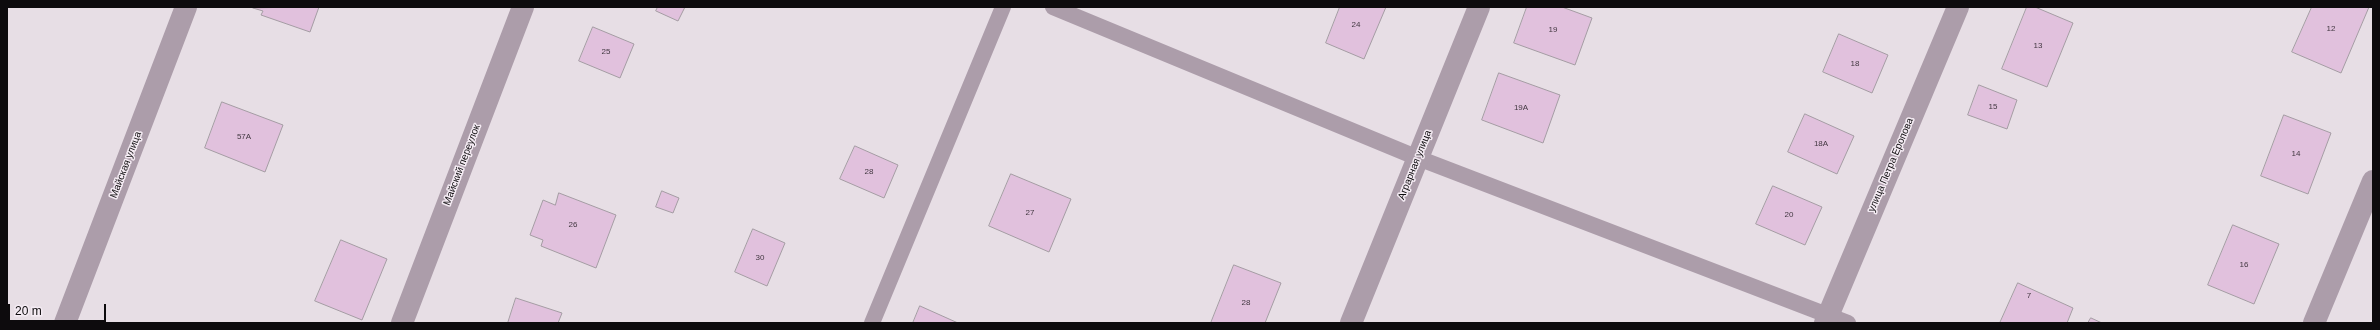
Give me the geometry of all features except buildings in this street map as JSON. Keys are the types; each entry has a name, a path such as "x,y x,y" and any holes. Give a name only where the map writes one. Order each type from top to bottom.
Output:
{"street":[{"name":"Майская улица","path":"65,323 186,7"},
{"name":"Майский переулок","path":"402,323 523,7"},
{"name":"Аграрная улица","path":"1351,323 1480,7"},
{"name":"улица Петра Еропова","path":"1833,320 1958,7"},
{"path":"2314,323 2373,181"}],"lane":[{"path":"872,323 1003,7"},
{"path":"1053,7 1418,158 1833,320"}]}
